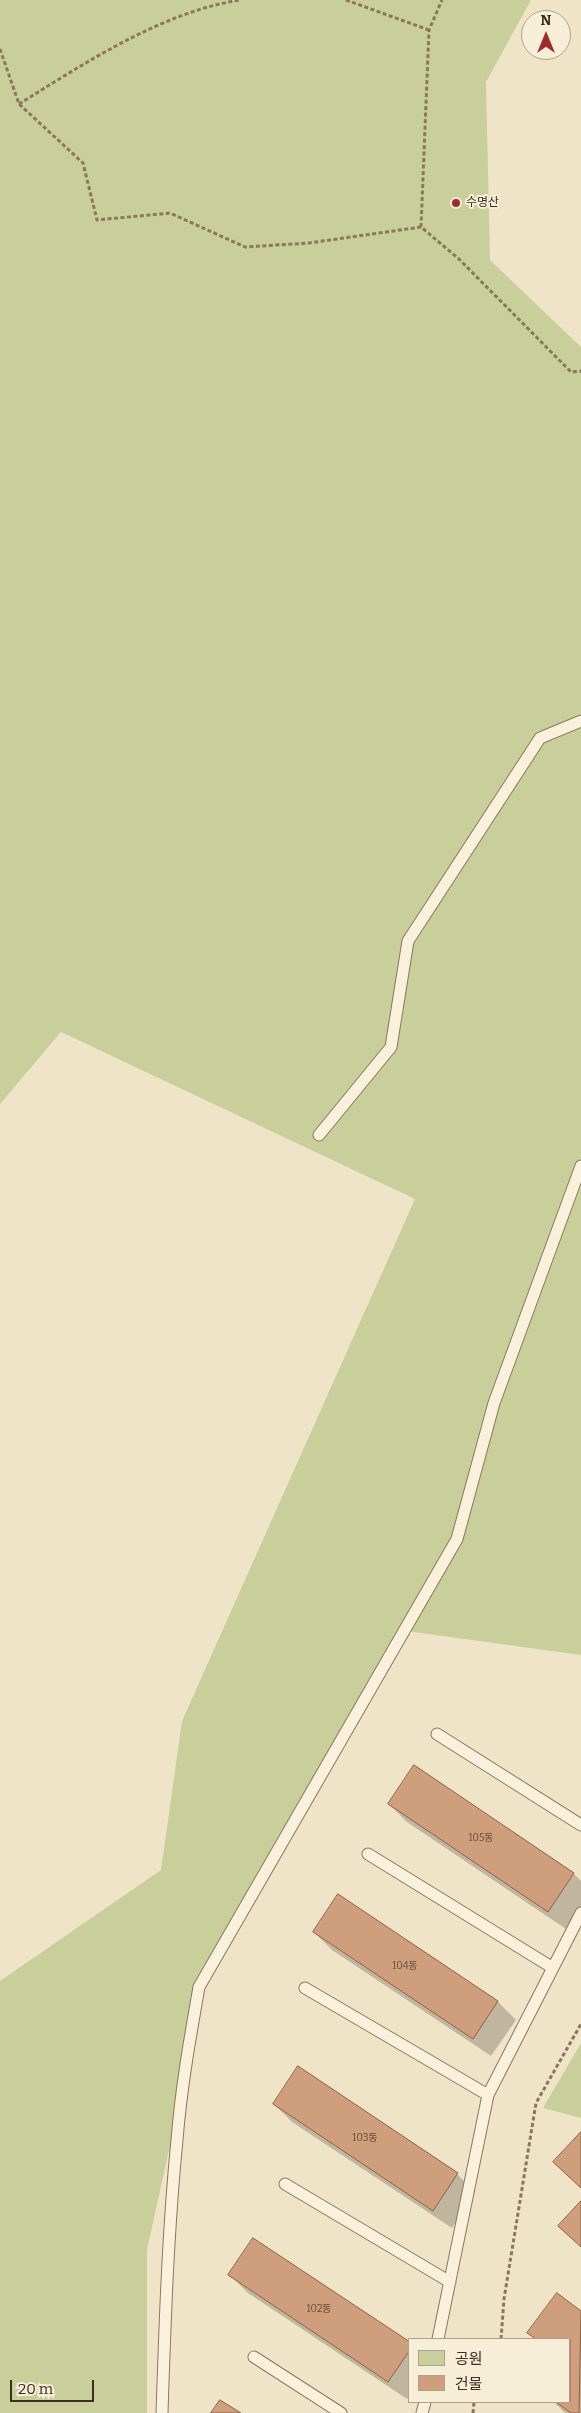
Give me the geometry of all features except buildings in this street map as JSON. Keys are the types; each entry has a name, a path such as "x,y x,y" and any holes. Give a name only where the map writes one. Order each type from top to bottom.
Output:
{"lane":[{"path":"319,1135 391,1047 408,941 540,738 581,721"},
{"path":"162,2413 166,2303 177,2140 186,2062 199,1987 457,1539 494,1402 581,1166"},
{"path":"437,1734 581,1825"},
{"path":"368,1854 553,1968"},
{"path":"438,2338 488,2094 581,1913"},
{"path":"306,1988 488,2094"},
{"path":"285,2184 450,2282"},
{"path":"254,2357 342,2413"}],"path":[{"path":"19,104 83,65 163,23 221,1 240,0"},
{"path":"346,0 429,30"},
{"path":"421,227 429,30 442,0"},
{"path":"0,49 19,104 83,163 97,220 170,214 245,247 309,243 421,227 459,258 571,372 581,371"},
{"path":"502,2338 504,2299 536,2103 581,2024"}],"green space":[{"name":"수명산","path":"0,0 531,0 526,10 521,10 521,18 486,82 490,260 581,347 581,1655 399,1630 207,1977 147,2250 147,2413 0,2413 0,1981 161,1870 182,1721 415,1199 61,1032 0,1104"},
{"path":"581,2043 581,2118 543,2108"}],"place":[{"name":"수명산","path":"456,203"}]}
